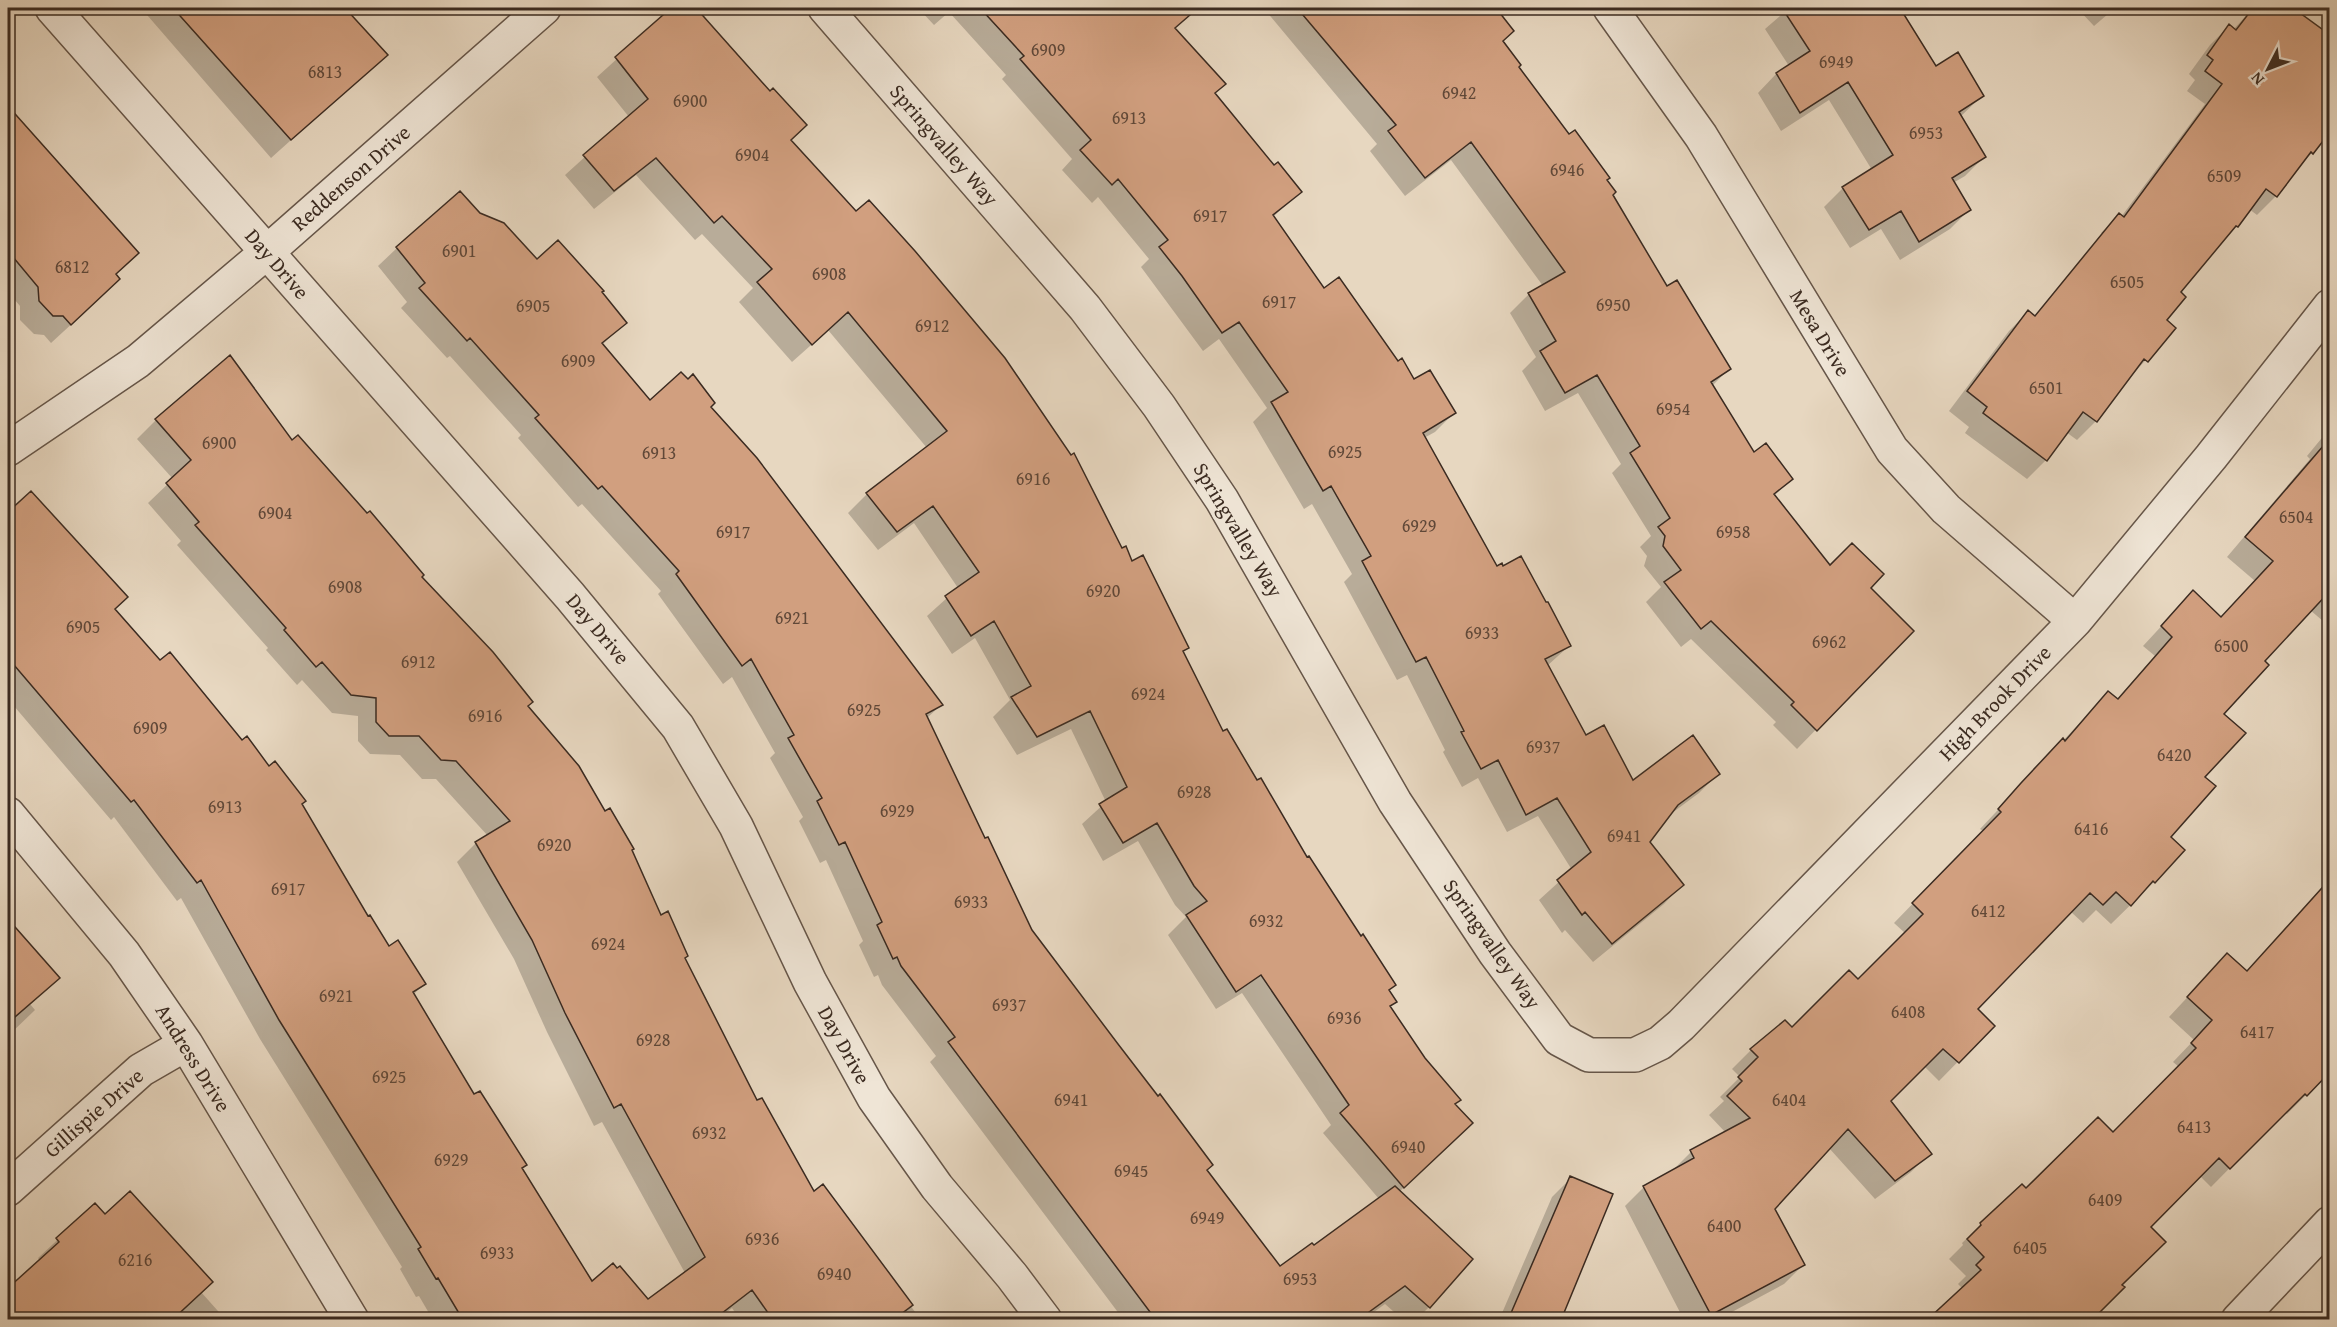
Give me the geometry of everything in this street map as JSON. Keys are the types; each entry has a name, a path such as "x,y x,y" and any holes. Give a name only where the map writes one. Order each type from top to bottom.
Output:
{"street":[{"name":"Day Drive","path":"52,8 570,596 678,727 736,826 810,982 874,1098 937,1187 1012,1276 1045,1320"},
{"name":"Reddenson Drive","path":"8,449 138,362 267,252 544,8"},
{"name":"Springvalley Way","path":"825,8 1085,308 1159,406 1222,500 1395,802 1495,953 1559,1039 1589,1055 1620,1057"},
{"name":"Mesa Drive","path":"1610,8 1701,136 1892,450 1946,509 2075,621"},
{"name":"High Brook Drive","path":"1620,1057 1635,1055 1660,1043 1681,1025 2075,621 2211,456 2330,306"},
{"name":"Andress Drive","path":"8,814 124,954 186,1044 352,1320"},
{"name":"Gillispie Drive","path":"8,1189 141,1070 186,1044"},
{"path":"2238,1320 2330,1223"}],"building":[{"path":"173,8 345,8 388,55 291,140"},
{"path":"671,8 696,8 770,91 773,88 807,125 791,140 856,211 869,200 915,251 1005,358 1071,455 1074,453 1122,548 1126,546 1132,561 1143,555 1189,648 1183,651 1223,731 1227,729 1257,780 1261,778 1307,857 1309,856 1396,985 1389,990 1397,1002 1390,1006 1425,1058 1461,1100 1455,1104 1473,1123 1404,1188 1340,1113 1349,1105 1261,975 1236,992 1186,915 1207,901 1194,886 1157,823 1123,843 1099,804 1127,787 1090,711 1037,737 1011,697 1031,686 994,621 971,636 945,596 979,572 933,506 897,532 866,493 947,431 848,312 812,345 757,282 772,269 722,216 714,223 656,158 614,191 583,155 648,99 615,57"},
{"path":"980,8 1198,8 1175,28 1226,84 1215,93 1274,165 1278,162 1302,192 1273,215 1324,288 1339,277 1398,361 1402,358 1414,379 1430,370 1456,413 1423,433 1497,566 1502,563 1503,566 1521,556 1548,602 1571,646 1545,659 1586,735 1604,725 1633,780 1693,735 1720,774 1678,805 1650,842 1684,885 1612,944 1585,912 1582,915 1557,880 1591,852 1557,798 1526,815 1498,760 1481,769 1426,657 1416,662 1362,561 1371,556 1331,486 1323,491 1271,402 1288,392 1239,322 1222,333 1159,247 1168,240 1118,179 1112,185 1080,150 1091,140 1020,59 1024,56"},
{"path":"1297,8 1496,8 1514,31 1503,41 1521,65 1519,67 1569,134 1575,130 1610,178 1607,180 1616,192 1613,195 1667,286 1677,280 1731,369 1711,382 1754,452 1766,443 1793,479 1774,494 1830,565 1852,543 1884,574 1871,588 1914,631 1817,731 1791,705 1794,702 1711,621 1701,629 1664,582 1681,570 1663,546 1665,536 1658,527 1670,518 1630,453 1640,446 1597,375 1565,393 1540,351 1556,341 1528,293 1565,272 1471,142 1425,178 1388,131 1396,125"},
{"path":"1782,8 1900,8 1936,66 1958,52 1984,96 1959,112 1986,157 1952,178 1971,210 1919,242 1901,211 1869,230 1842,187 1893,155 1848,82 1800,113 1776,73 1810,51"},
{"path":"2253,8 2293,8 2330,35 2330,132 2313,154 2311,152 2277,197 2266,189 2238,227 2236,226 2181,292 2186,297 2167,320 2176,328 2148,362 2144,359 2097,422 2083,412 2047,461 1983,413 1987,407 1967,391 2028,310 2035,316 2119,213 2124,217 2222,84 2205,71 2213,60 2207,55 2229,24 2236,30"},
{"path":"8,106 139,253 116,274 120,279 71,325 63,316 53,316 39,301 38,287 8,251"},
{"path":"460,191 480,213 504,223 537,259 558,240 604,291 602,292 627,323 602,343 650,400 681,372 688,379 693,374 715,403 711,407 757,458 943,705 926,714 1032,930 1213,1165 1207,1170 1280,1266 1312,1243 1314,1245 1395,1186 1473,1259 1430,1308 1405,1286 1358,1320 1156,1320 948,1042 955,1037 901,966 897,957 893,959 877,925 882,922 845,842 839,845 817,801 822,798 788,738 794,735 751,659 742,666 676,574 679,571 602,486 598,489 535,418 539,415 470,338 467,341 419,288 425,283 396,247"},
{"path":"230,355 292,440 298,435 367,513 370,511 424,575 422,577 493,652 533,702 528,706 579,766 605,811 610,808 634,849 632,850 661,915 668,911 688,956 685,958 757,1100 762,1098 814,1191 823,1184 913,1305 893,1320 773,1320 752,1290 713,1320 463,1320 418,1249 421,1247 279,1020 201,880 197,883 134,800 131,802 8,658 8,512 31,491 128,597 115,609 160,660 170,652 242,740 247,736 269,766 275,761 306,801 302,804 368,916 370,915 389,946 398,940 426,984 413,992 474,1094 480,1091 527,1165 522,1168 592,1281 613,1263 617,1268 620,1266 648,1299 705,1257 621,1104 614,1108 565,1013 532,940 475,842 510,821 456,761 441,760 419,736 389,736 376,722 376,698 351,695 322,662 316,667 284,630 286,628 195,525 199,522 166,483 191,460 155,419"},
{"path":"2330,438 2330,591 2265,661 2269,665 2224,714 2246,733 2205,777 2216,786 2171,837 2185,850 2131,906 2116,892 2103,905 2090,893 1978,1009 1995,1026 1959,1063 1943,1049 1891,1101 1932,1154 1895,1181 1848,1129 1775,1209 1805,1265 1711,1315 1643,1186 1694,1158 1690,1150 1750,1118 1727,1096 1742,1081 1738,1077 1758,1057 1750,1049 1785,1020 1792,1027 1849,970 1858,979 1923,914 1912,903 2001,812 1998,809 2063,738 2065,741 2108,691 2118,699 2172,637 2161,626 2193,590 2221,617 2273,561 2245,537"},
{"path":"2330,879 2330,1072 2230,1169 2219,1158 2151,1227 2166,1242 2122,1285 2125,1287 2092,1320 1927,1320 1981,1270 1976,1265 1984,1257 1967,1239 1981,1225 1980,1223 2022,1184 2026,1188 2098,1117 2113,1132 2196,1048 2191,1043 2212,1020 2187,997 2227,953 2247,971"},
{"path":"8,919 60,978 8,1023"},
{"path":"1570,1176 1613,1194 1561,1320 1508,1320"},
{"path":"130,1191 213,1282 172,1320 8,1320 8,1288 59,1242 56,1238 95,1203 105,1214"}]}
